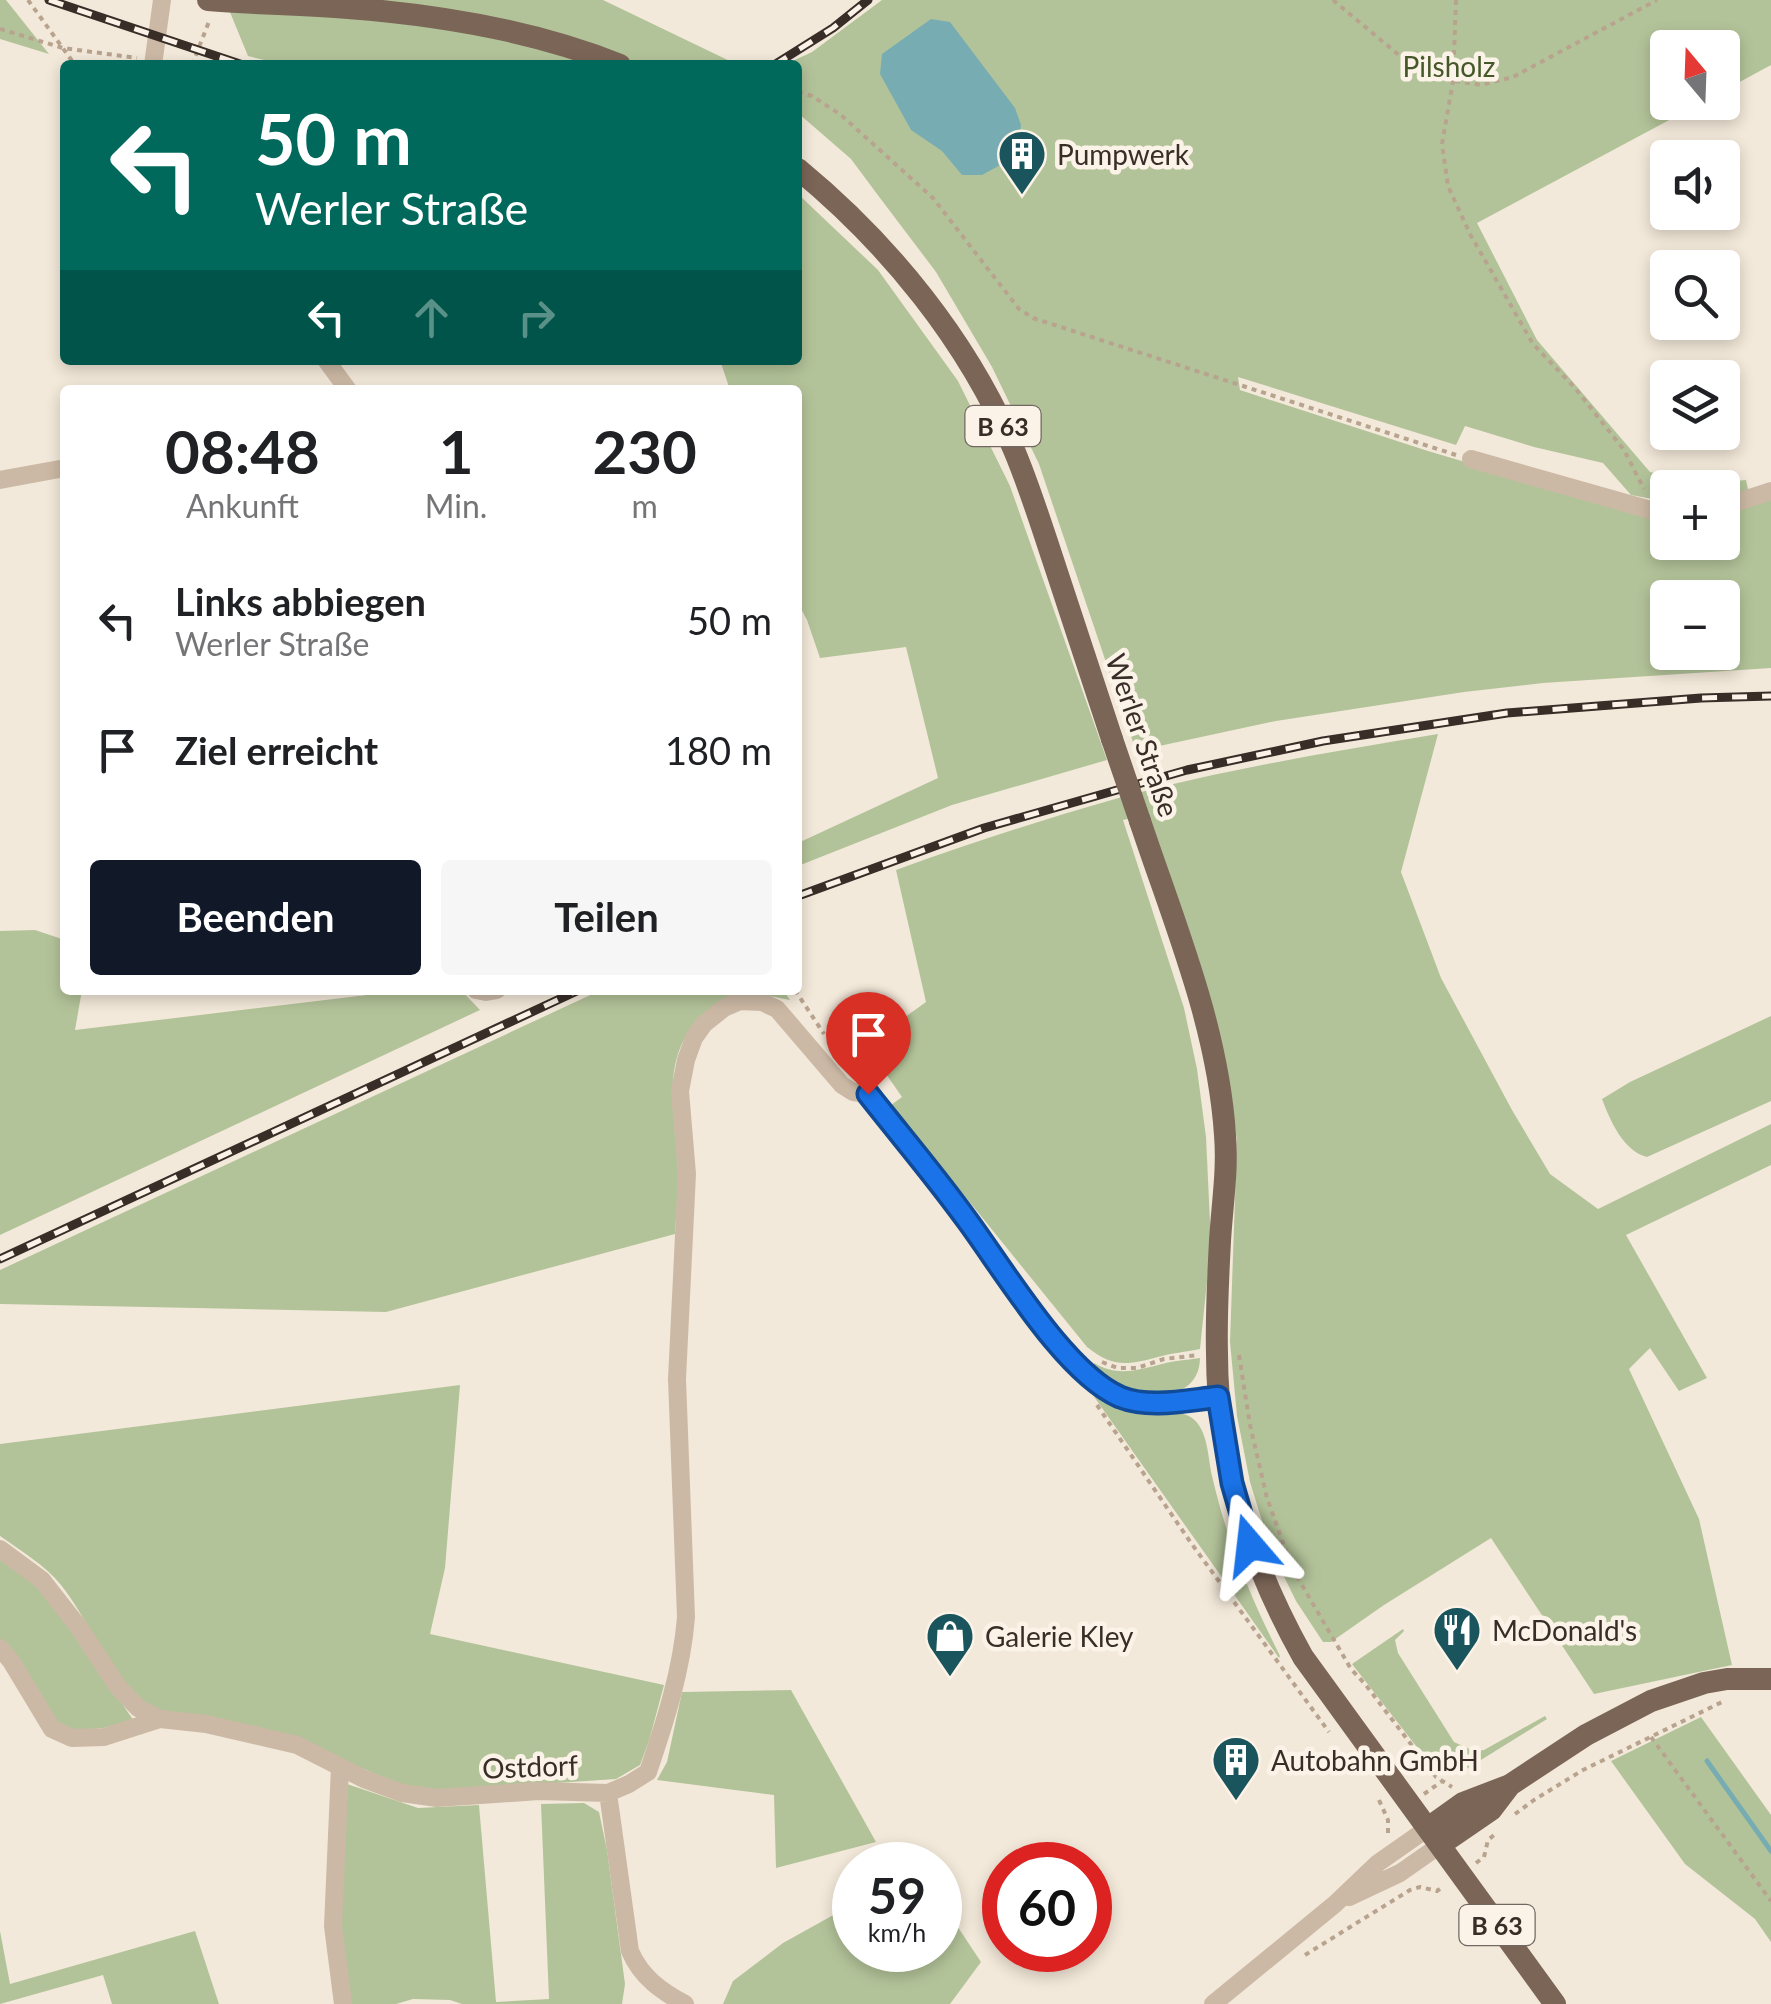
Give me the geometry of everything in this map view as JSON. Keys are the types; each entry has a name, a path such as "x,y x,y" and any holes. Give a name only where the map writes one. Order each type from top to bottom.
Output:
{"main road":[{"path":"211,0 364,9 465,21 528,34 607,60"},
{"name":"Werler Straße","path":"802,173 848,213 922,297 972,370 1014,450 1200,1001 1216,1064 1226,1138 1218,1397 1232,1483 1250,1545 1281,1618 1316,1677 1555,2004"},
{"path":"1434,1836 1476,1822 1510,1785 1614,1720 1675,1692 1728,1679 1771,1679"}],"street":[{"path":"153,60 162,0"},
{"path":"1471,459 1650,510"},
{"path":"0,480 60,469"},
{"path":"1740,501 1771,491"},
{"path":"608,1793 648,1772 674,1690 684,1642 686,1596 677,1380 688,1174 680,1091 694,1038 724,1008 740,1001 762,1002 777,1009 842,1086 868,1094 964,1216 1053,1339 1094,1382 1122,1398 1151,1403 1218,1397"},
{"name":"Ostdorf","path":"0,1549 42,1580 118,1687 138,1708 160,1719 206,1724 296,1745 402,1793 436,1798 539,1791 608,1793 630,1952 648,1979 685,2004"},
{"name":"Ostdorf","path":"0,1648 52,1729 72,1738 104,1737 160,1719"},
{"path":"340,1767 333,1926 343,2004"},
{"path":"1212,2004 1335,1904 1378,1863 1434,1836"}],"path":[{"path":"28,0 71,60"},
{"path":"194,60 208,29 211,0"},
{"path":"1333,0 1424,76 1480,85 1513,77 1657,0"},
{"path":"1456,0 1453,81 1442,144 1448,186 1462,218 1534,344 1624,450 1650,495"},
{"path":"0,29 63,48 135,60"},
{"path":"802,93 841,116 932,198 1019,309 1032,318 1471,459"},
{"path":"1096,1403 1332,1735"},
{"path":"1294,1961 1410,1890 1420,1887 1437,1891 1484,1858 1476,1822 1450,1784 1436,1777 1343,1658"},
{"path":"1512,1817 1583,1770 1729,1700"},
{"path":"1651,1737 1771,1901"},
{"path":"1378,1796 1388,1820"},
{"path":"1476,1822 1500,1829"}],"green space":[{"path":"0,0 6,0 49,54 0,39"},
{"path":"225,0 603,0 728,60 264,60 248,56"},
{"name":"Pilsholz","path":"882,0 1771,0 1771,65 1740,82 1740,30 1650,30 1650,120 1669,120 1477,223 1537,340 1650,472 1650,498 1631,495 1603,463 1465,426 1456,445 1238,377 1240,390 1650,517 1650,560 1740,560 1740,481 1746,480 1749,494 1771,488 1771,668 1464,692 1276,721 1136,751 1039,464 992,367 936,272 851,159 802,116 802,60 795,60 812,52"},
{"path":"802,198 878,270 958,381 1010,486 1107,760 952,805 802,864 802,841 938,778 906,647 820,658 802,611 802,385 728,385 722,365 802,365"},
{"path":"1438,734 1401,872 1441,978 1550,1174 1598,1209 1771,1124 1771,1165 1626,1235 1707,1378 1679,1391 1650,1348 1629,1369 1699,1519 1732,1665 1594,1694 1491,1538 1331,1642 1323,1642 1296,1601 1271,1550 1250,1482 1237,1416 1230,1342 1237,1140 1225,1061 1145,815 1123,820 1184,1008 1206,1137 1211,1243 1200,1349 1121,1363 1105,1359 1087,1347 891,1105 902,1097 866,1045 926,1002 896,870 1115,799 1276,762"},
{"path":"35,930 60,938 60,995 81,995 75,1030 367,995 466,995 480,1010 0,1235 0,931"},
{"path":"590,995 732,995 692,1027 675,1064 675,1234 386,1312 0,1304 0,1270"},
{"path":"1771,1016 1771,1101 1647,1157 1624,1142 1602,1099"},
{"path":"1200,1358 1198,1372 1191,1382 1171,1393 1132,1390 1094,1367 1094,1363 1126,1371"},
{"path":"460,1385 445,1568 430,1634 664,1685 640,1765 616,1779 438,1791 405,1787 343,1760 162,1714 145,1703 117,1673 55,1578 0,1536 0,1444"},
{"path":"1090,1391 1131,1411 1182,1414 1197,1423 1204,1436 1232,1546 1279,1658"},
{"path":"0,1557 45,1593 134,1721 74,1731 59,1724 0,1640"},
{"path":"1403,1629 1395,1640 1398,1653 1454,1742 1474,1751 1484,1750 1545,1716 1547,1719 1460,1773 1451,1775 1434,1769 1352,1664"},
{"path":"791,1690 876,1842 832,1842 832,1853 776,1868 774,1795 657,1780 667,1762 682,1692"},
{"path":"1701,1717 1771,1815 1771,1942 1755,1919 1685,1864 1611,1761"},
{"path":"347,1784 418,1808 479,1805 496,2002 549,1999 541,1804 584,1803 599,1812 625,1984 622,2004 462,2004 413,1999 396,2004 351,2004 339,1924"},
{"path":"832,1916 832,1972 962,1972 962,1933 981,1962 950,2004 723,2004 733,1981 783,1943"},
{"path":"0,1931 10,1984 195,1931 219,2004 112,2004 103,1975 0,2004"}],"water":[{"path":"931,19 950,22 1015,108 1021,125 1018,146 1004,163 982,175 962,175 942,151 911,130 880,74 882,54"}],"waterway":[{"path":"1707,1761 1771,1851"}],"railway":[{"path":"49,0 228,60"},
{"path":"782,60 868,0"},
{"path":"802,895 984,828 1187,770 1323,741 1507,713 1771,696"},
{"path":"0,1259 568,995"}],"place":[{"name":"Pumpwerk","path":"1022,196"},
{"name":"McDonald's","path":"1457,1672"},
{"name":"Galerie Kley","path":"950,1678"},
{"name":"Autobahn GmbH","path":"1236,1802"}],"route":[{"path":"868,1094 964,1216 1053,1339 1094,1382 1122,1398 1151,1403 1218,1397 1232,1483 1250,1545"}]}
